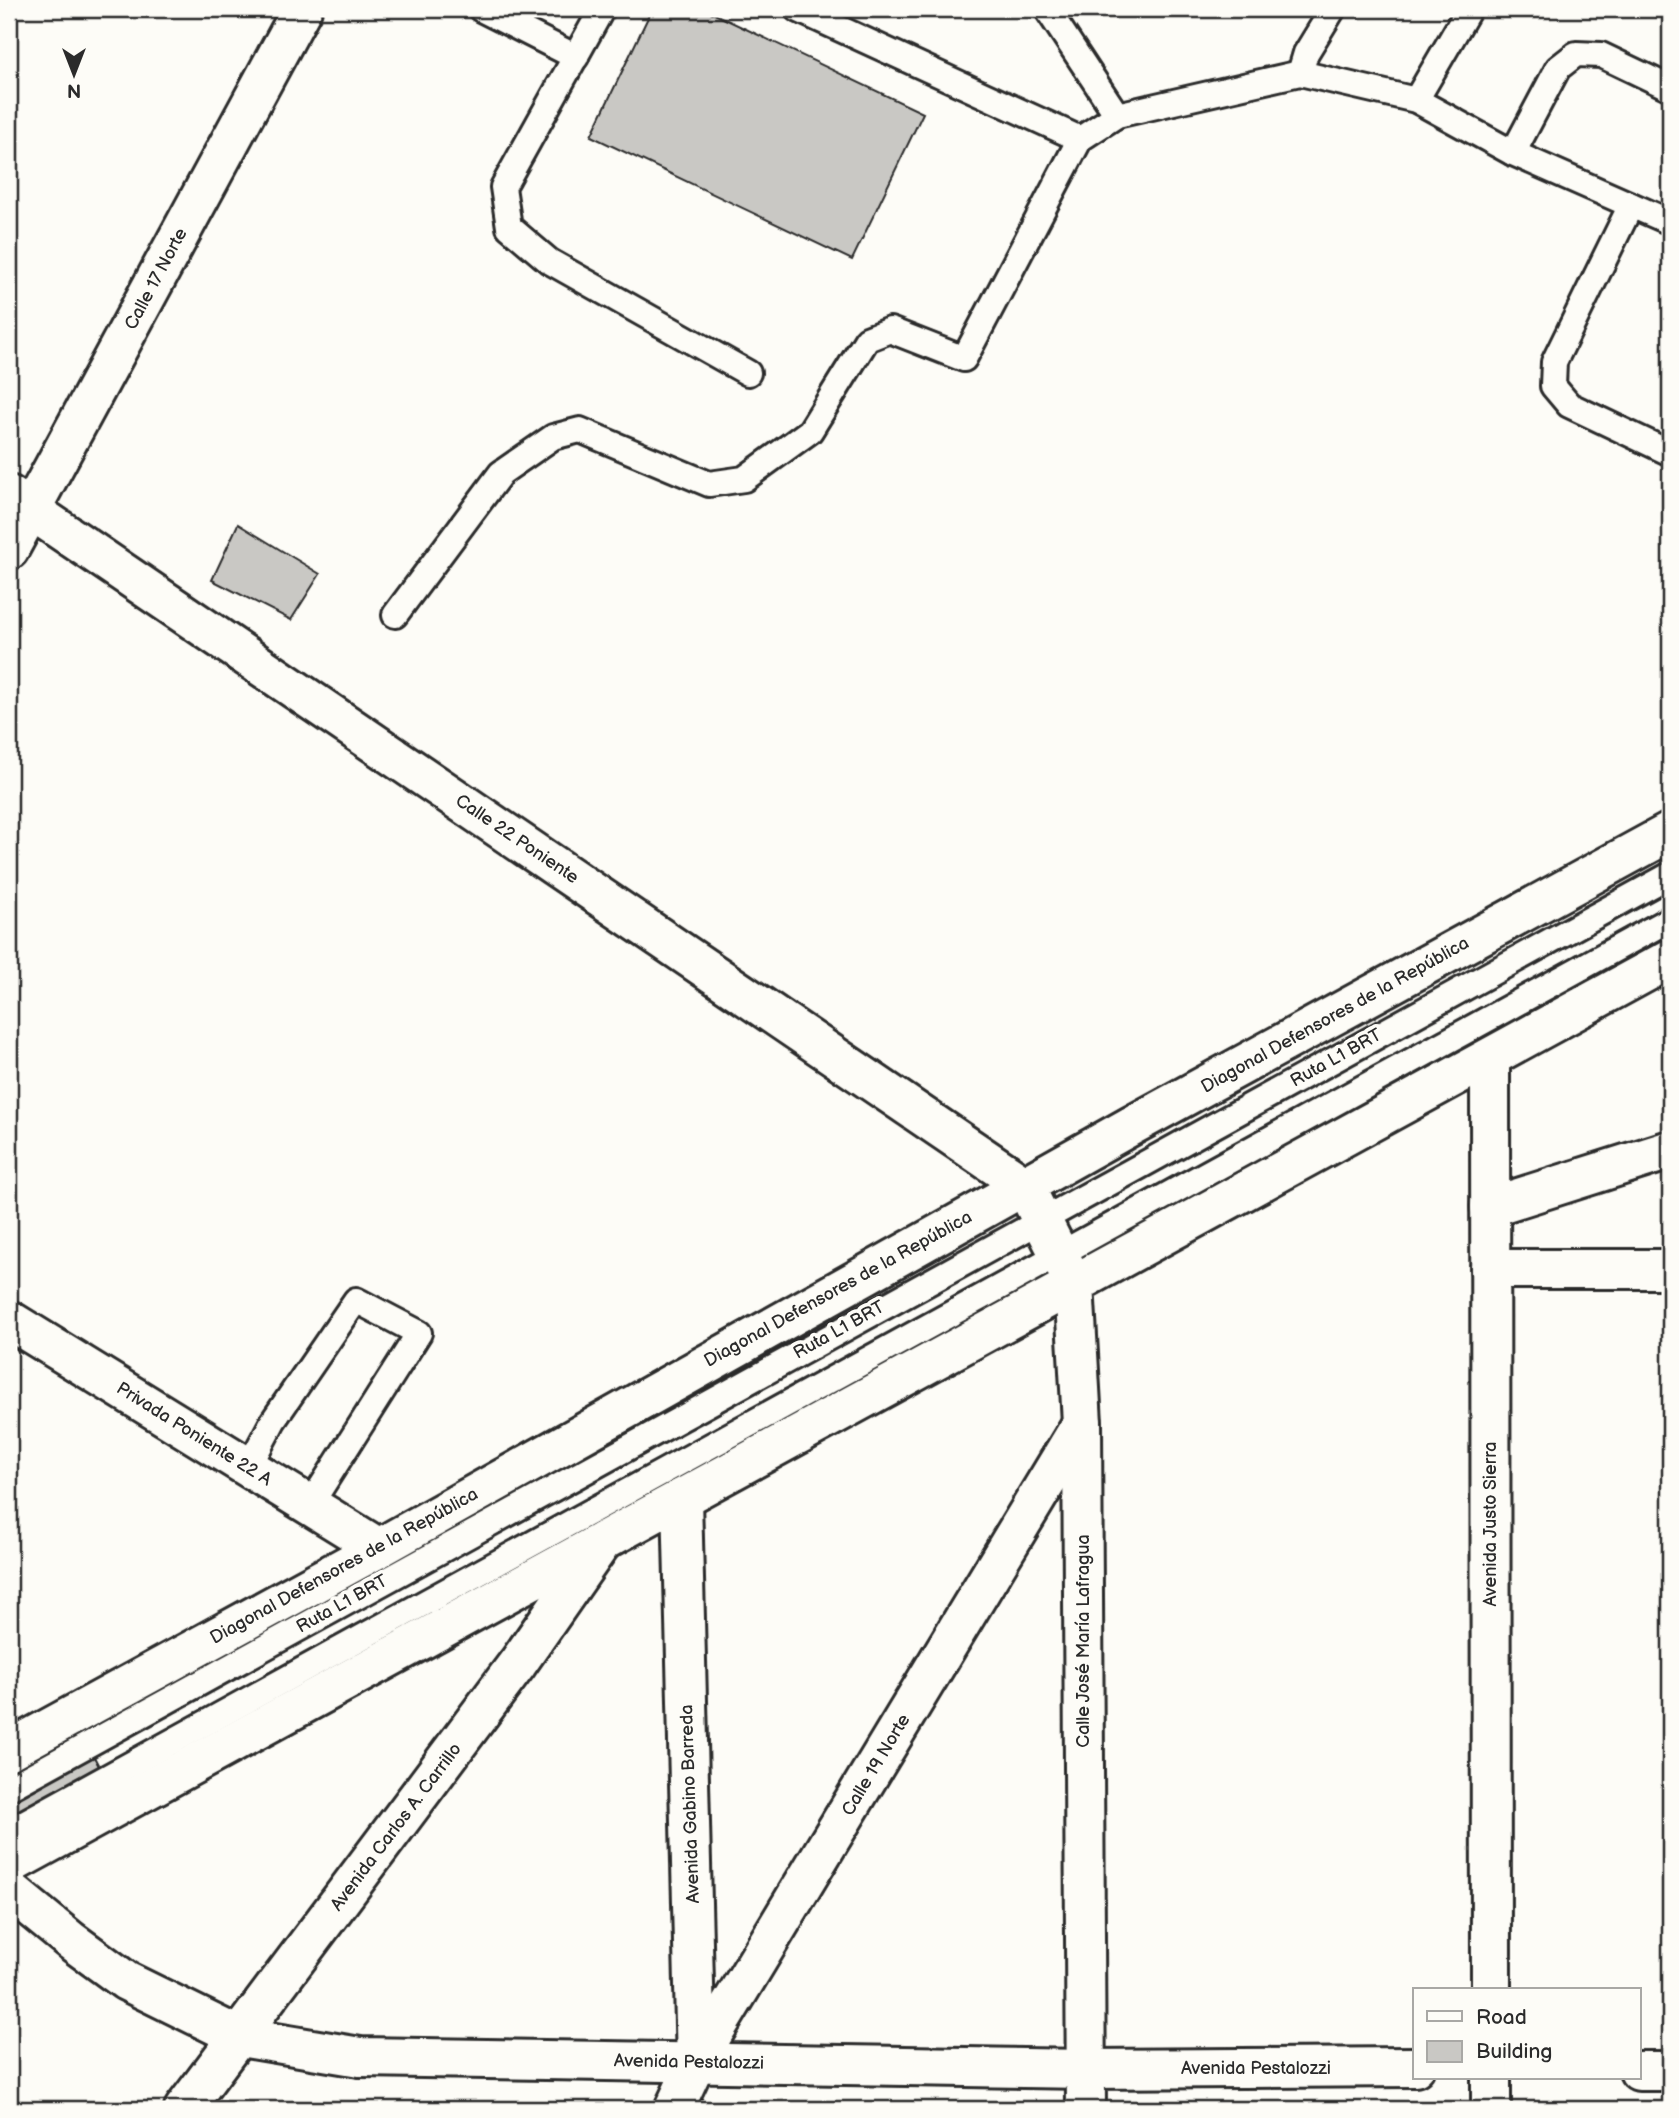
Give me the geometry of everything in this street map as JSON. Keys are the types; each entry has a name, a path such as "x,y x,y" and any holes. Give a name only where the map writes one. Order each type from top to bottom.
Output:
{"street":[{"name":"Calle 17 Norte","path":"9,550 20,502 302,9"},
{"name":"Calle 22 Poniente","path":"20,502 1024,1185"},
{"name":"Diagonal Defensores de la República","path":"9,1750 379,1548 1024,1185 1670,832"},
{"path":"9,1865 682,1498 1067,1269 1490,1058 1670,959"},
{"name":"Avenida Justo Sierra","path":"1490,1058 1491,1988"},
{"path":"1490,1207 1670,1150"},
{"name":"Calle José María Lafragua","path":"1024,1185 1067,1269 1082,1423 1086,2109"},
{"path":"1490,1269 1670,1269"},
{"name":"Privada Poniente 22 A","path":"9,1320 379,1548"},
{"name":"Calle 19 Norte","path":"674,2109 696,2062 1082,1423"},
{"name":"Avenida Gabino Barreda","path":"682,1498 696,2109"},
{"name":"Avenida Carlos A. Carrillo","path":"184,2109 518,1664 603,1541"},
{"name":"Avenida Pestalozzi","path":"9,1890 126,1981 240,2037 360,2057 1086,2069 1413,2067"},
{"path":"1640,2071 1670,2071"},
{"path":"1491,2080 1491,2109"}],"lane":[{"path":"481,9 576,57"},
{"path":"602,9 503,187 509,227 549,261 748,373"},
{"path":"797,9 1080,139"},
{"path":"1047,9 1117,115"},
{"path":"1300,73 1306,53 1333,9"},
{"path":"1416,100 1469,9"},
{"path":"1513,153 1558,68 1576,54 1601,55 1670,88"},
{"path":"396,615 501,473 553,437 580,430 709,484 744,479 810,431 867,340 890,330 964,359 1080,139 1117,115 1300,73 1416,100 1513,153 1670,222"},
{"path":"1631,205 1554,362 1553,386 1569,405 1670,453"},
{"name":"Ruta L1 BRT","path":"9,1788 1670,875"},
{"path":"9,1831 1067,1269 1670,919"},
{"path":"248,1468 273,1421 356,1300 419,1333 310,1505"}],"building":[{"path":"652,9 704,9 923,113 852,260 591,136"},
{"path":"238,524 320,574 291,620 212,580"},
{"path":"91,1751 103,1774 9,1825 9,1796"}]}
